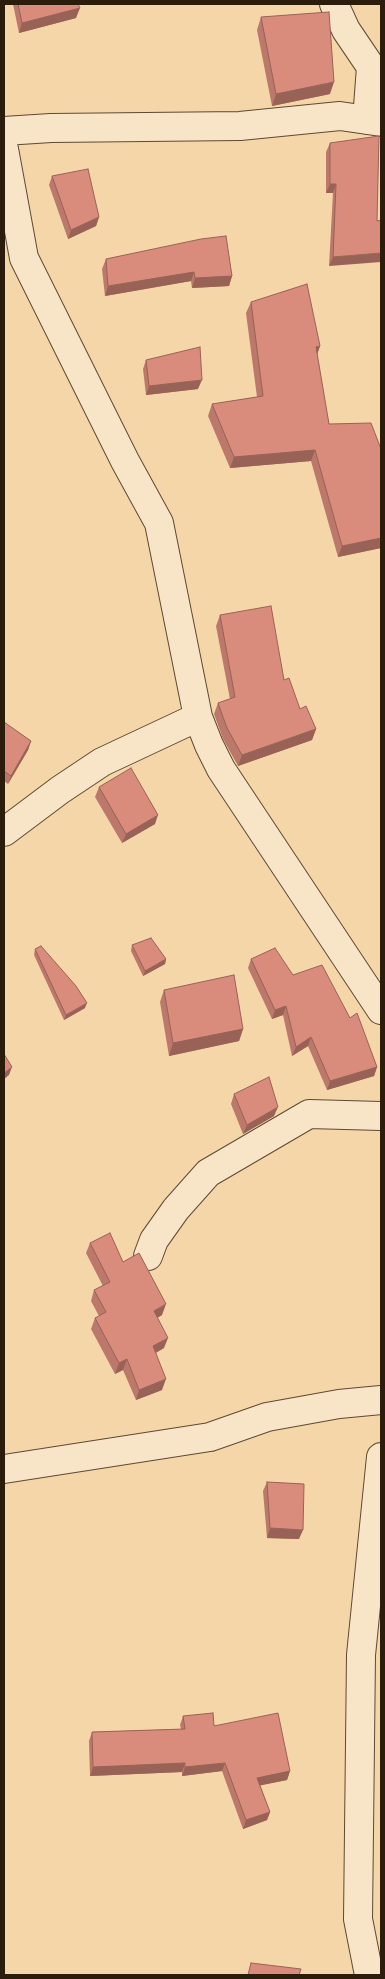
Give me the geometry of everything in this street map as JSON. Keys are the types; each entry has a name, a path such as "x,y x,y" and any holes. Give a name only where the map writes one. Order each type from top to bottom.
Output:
{"street":[{"path":"4,132 50,128 240,126 340,116 374,121 371,67 346,30 334,4"},
{"path":"4,149 24,258 125,461 159,523 198,717 209,745 221,769 381,1010"},
{"path":"4,832 60,790 102,762 198,717"},
{"path":"148,1256 154,1240 176,1209 208,1173 309,1114 381,1116"},
{"path":"4,1469 210,1437 267,1417 339,1404 381,1400"},
{"path":"369,1975 358,1919 361,1656 381,1457"}],"building":[{"path":"18,4 78,4 80,8 22,23"},
{"path":"329,12 334,82 276,94 261,17"},
{"path":"379,136 377,221 381,220 381,253 333,257 336,184 330,184 330,143"},
{"path":"88,169 99,217 71,230 52,176"},
{"path":"226,236 232,276 195,278 194,272 108,286 106,259 201,239"},
{"path":"307,284 320,346 316,347 329,424 371,423 381,449 381,538 342,546 315,450 234,457 212,404 263,396 251,302"},
{"path":"200,347 202,380 149,386 146,360"},
{"path":"271,606 284,680 289,678 300,709 306,706 316,729 242,755 227,728 218,703 235,697 220,615"},
{"path":"4,722 31,741 11,776 4,771"},
{"path":"131,768 158,815 126,834 99,787"},
{"path":"151,938 166,959 145,971 132,945"},
{"path":"41,946 76,986 87,1003 66,1015 35,949"},
{"path":"275,948 293,975 322,965 350,1018 357,1013 377,1067 330,1081 311,1037 296,1047 286,1006 275,1010 251,959"},
{"path":"234,975 243,1029 173,1043 164,990"},
{"path":"4,1054 12,1067 4,1073"},
{"path":"269,1077 278,1107 247,1125 234,1094"},
{"path":"110,1233 123,1262 139,1253 166,1304 154,1311 168,1338 153,1346 166,1379 139,1390 127,1359 119,1363 95,1318 106,1312 94,1290 110,1282 90,1243"},
{"path":"267,1482 304,1484 303,1530 270,1528"},
{"path":"213,1713 214,1726 278,1713 290,1771 257,1778 270,1812 246,1820 225,1763 185,1767 185,1763 93,1767 92,1732 185,1729 183,1716"},
{"path":"251,1963 301,1969 299,1975 248,1975"}]}
